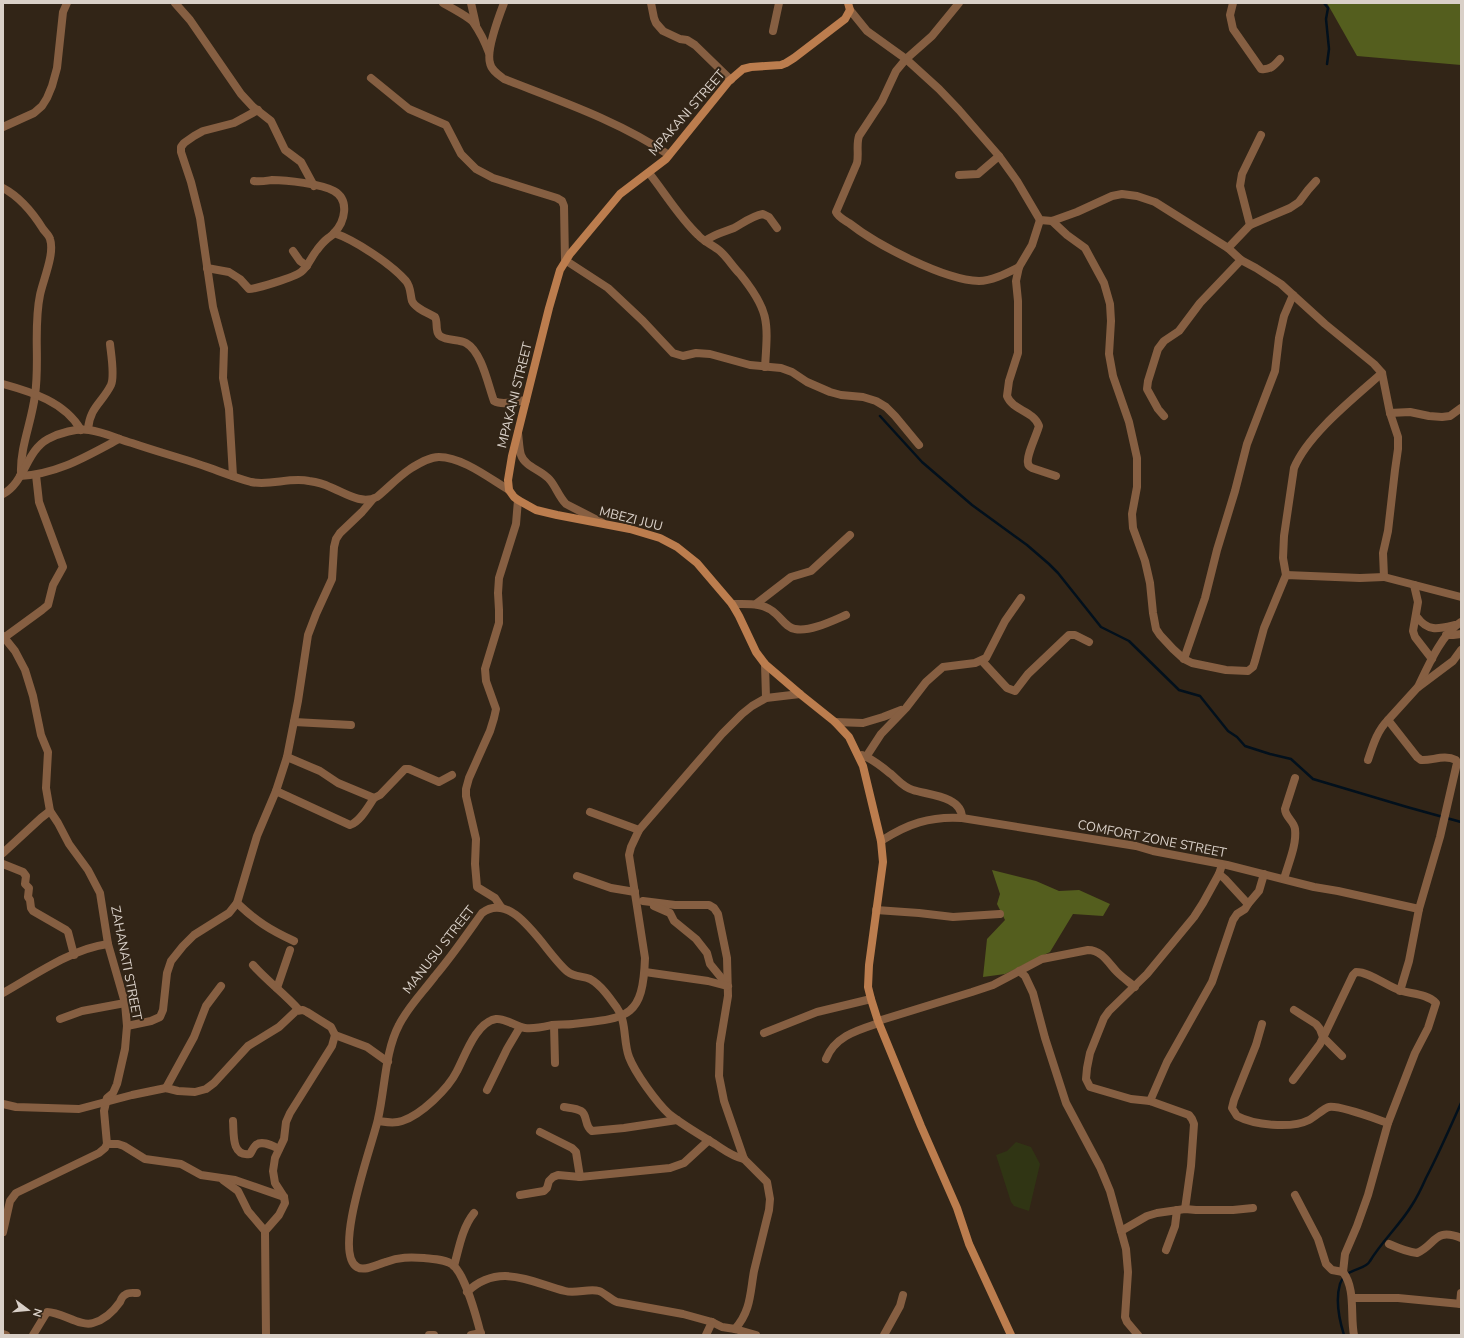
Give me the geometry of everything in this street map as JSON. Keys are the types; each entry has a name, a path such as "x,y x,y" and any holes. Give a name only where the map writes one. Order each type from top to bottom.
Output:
{"street":[{"path":"3,127 34,113 42,106 52,86 57,68 63,12 67,3"},
{"path":"175,3 190,20 241,94 252,107 272,121 285,150 301,162 314,186"},
{"path":"443,3 473,21 477,30 482,34 492,68 504,79 565,103 629,131 669,155"},
{"path":"470,3 477,30"},
{"path":"489,54 504,3"},
{"path":"651,3 656,23 663,31 680,39 687,40 695,45 731,80"},
{"path":"774,31 779,3"},
{"path":"959,3 932,36 906,59 896,72 882,101 859,136 857,142 859,157 836,212 837,215 863,233 891,249 926,266 958,277 979,281 1019,268"},
{"path":"1233,3 1230,15 1233,29 1261,69 1266,70 1274,66 1280,59"},
{"path":"849,7 867,31 906,59 939,89 959,110 999,156 1017,181 1040,220 1032,245 1019,268 1016,281 1018,307 1018,353 1009,381 1007,396 1013,405 1036,419 1039,426 1028,456 1027,463 1032,468 1056,476"},
{"name":"MPAKANI STREET","path":"509,490 510,469 548,308 560,270 565,260 620,194 649,173 669,155 710,102 743,69 781,65 790,61 845,19 849,7"},
{"path":"371,78 409,109 446,126 461,154 476,169 493,178 557,198 562,201 564,206 565,260 608,288 643,321 673,353 683,356 696,353 710,354 744,364 787,370 812,385 830,392 841,395 863,396 886,407 919,444"},
{"path":"233,476 229,409 223,378 224,348 213,307 200,218 191,182 180,152 184,143 203,131 234,123 258,110"},
{"path":"1250,224 1240,186 1242,174 1261,135"},
{"path":"959,175 978,174 999,156"},
{"path":"649,173 698,236 721,251 745,281 763,309 767,325 765,367"},
{"path":"207,268 229,272 240,279 249,289 293,276 300,273 307,266 325,241 334,233 344,216 344,204 342,199 334,191 283,181 254,181"},
{"path":"1228,248 1250,224 1299,202 1316,181"},
{"path":"3,188 12,193 39,223 50,239 51,248 37,314 36,394 21,460 20,474"},
{"path":"1040,220 1052,221 1077,212 1112,196 1122,194 1137,196 1155,202 1228,248 1241,260 1256,268 1293,295 1325,324 1374,364 1382,373 1390,414 1398,437 1398,449 1384,553 1384,577"},
{"path":"705,241 717,234 763,214 769,218 777,228"},
{"path":"1052,221 1067,235 1085,248 1104,283 1110,304 1109,354 1113,376 1129,422 1137,458 1137,486 1132,514 1133,528 1150,583 1156,629 1173,649 1184,659 1201,666 1245,672 1250,670 1255,661 1264,628 1286,576 1283,558 1284,536 1294,468 1306,447 1325,426 1382,373"},
{"path":"334,233 351,240 401,276 409,286 412,301 415,306 435,317 437,320 439,335 442,338 465,342 470,345 476,353 494,401 502,403 526,400"},
{"path":"293,251 300,261 307,266"},
{"path":"1164,416 1158,409 1147,389 1158,350 1164,341 1179,331 1200,303 1241,260"},
{"path":"1184,659 1205,598 1217,550 1252,428 1275,371 1279,338 1284,316 1293,295"},
{"path":"84,429 89,422 94,409 112,382 110,344"},
{"path":"3,384 36,394 57,404 68,412 84,429"},
{"path":"1390,414 1410,412 1442,417 1450,416 1461,408"},
{"path":"3,494 11,488 36,448 42,442 50,438 84,429 109,435 256,483 308,480 329,486 360,499 372,499"},
{"path":"518,433 521,454 524,460 550,480 562,500 566,504 606,524"},
{"path":"20,474 36,475 72,464 119,439"},
{"path":"127,1026 151,1021 160,1017 163,1010 167,973 171,961 194,935 229,913 237,903 257,836 276,791 287,757 308,635 332,579 336,539 340,533 362,512 372,499 386,490 410,469 429,459 438,457 451,458 467,464 509,490 518,500 516,524 499,578 499,623 485,669 486,681 496,709 490,731 469,778 466,789 466,796 476,839 475,864 477,887 494,898 501,907 509,910 520,919 569,973 594,982 613,1002 622,1016 625,1040 630,1057 640,1076 661,1105 677,1120 735,1157 744,1159"},
{"path":"4,636 48,605 53,585 63,567 39,502 36,475"},
{"name":"MBEZI JUU","path":"518,500 536,510 641,532 660,538 677,547 697,563 732,604 756,652 765,664 836,722 848,737 857,753 864,771 881,841 883,862 868,976 871,999 921,1126 957,1208 969,1244 1011,1335"},
{"path":"756,604 794,575 805,574 811,571 850,535"},
{"path":"1286,576 1360,578 1384,577 1461,597"},
{"path":"1414,586 1418,602 1413,631 1415,637 1432,659"},
{"path":"866,757 881,734 906,708 926,682 943,667 975,663 982,661 989,654 1005,621 1021,598"},
{"path":"732,604 756,604 764,606 775,612 784,623 795,629 803,630 846,615"},
{"path":"1416,617 1424,625 1430,628 1440,629 1458,624"},
{"path":"1417,688 1427,667 1446,635 1458,624"},
{"path":"1446,635 1454,636 1461,634"},
{"path":"982,661 1007,688 1014,691 1028,674 1069,635 1075,635 1089,642"},
{"name":"ZAHANATI STREET","path":"4,636 15,651 25,670 33,696 41,735 48,752 46,788 50,811 58,822 69,844 88,870 100,893 108,944 125,1003 127,1026 125,1049 117,1084 113,1093 106,1102 104,1111 107,1144"},
{"path":"1368,760 1376,736 1381,727 1417,688 1453,661 1461,650"},
{"path":"765,664 766,698"},
{"path":"1427,667 1435,675"},
{"path":"378,1121 401,1122 427,1106 451,1082 471,1041 484,1026 497,1019 520,1027 537,1028 610,1020 622,1016 628,1012 640,996 645,972 644,947 636,907 629,855 639,830 722,734 752,706 766,698 800,694"},
{"path":"836,722 863,723 906,708"},
{"path":"1388,720 1420,760 1444,757 1453,758 1457,763 1440,837 1419,909 1411,954 1400,991"},
{"path":"294,722 351,725"},
{"path":"857,753 879,764 902,784 912,790 933,794 952,803 962,812 962,818"},
{"path":"287,757 320,771 338,783 374,798"},
{"path":"276,791 350,825 354,823 374,798 380,795 405,769 409,769 438,782 452,775"},
{"path":"1284,879 1294,843 1295,830 1293,823 1286,814 1285,809 1295,778"},
{"path":"3,853 50,811"},
{"path":"590,812 639,830"},
{"name":"COMFORT ZONE STREET","path":"881,841 892,834 920,821 947,817 962,818 1136,846 1152,851 1264,874 1314,887 1419,909"},
{"path":"3,864 25,874 25,884 29,888 28,897 31,908 33,911 68,932 74,955"},
{"path":"1166,1250 1181,1210 1191,1166 1194,1124 1192,1119 1189,1114 1150,1101 1131,1099 1090,1087 1086,1079 1090,1053 1104,1018 1109,1011 1135,987 1194,917 1219,874 1222,865"},
{"path":"1219,874 1226,879 1248,904"},
{"path":"1150,1101 1167,1062 1212,982 1233,920 1237,914 1245,909 1259,891 1264,874"},
{"path":"576,876 611,888 635,892"},
{"path":"636,907 643,901 675,905 709,905 714,908 718,914 727,958 728,986 728,996 720,1044 719,1076 724,1101 744,1159 766,1182 770,1199 769,1210 754,1272 751,1296 745,1314 735,1329"},
{"path":"643,901 670,913 674,921 696,939 707,953 710,964 728,986"},
{"path":"237,903 264,926 294,941"},
{"name":"MANUSU STREET","path":"454,1266 443,1261 416,1258 395,1258 370,1267 357,1267 350,1258 349,1248 352,1208 378,1121 384,1094 392,1039 399,1024 482,913 488,908 501,907"},
{"path":"876,910 953,917 1000,914"},
{"path":"3,993 28,977 74,955 108,944"},
{"path":"277,988 290,950"},
{"path":"826,1059 833,1046 851,1033 879,1022 979,990 1042,959 1090,950 1104,957 1117,972 1135,987"},
{"path":"253,965 299,1010 307,1012 331,1027 335,1035 332,1046 286,1122 284,1139 273,1164 273,1176 275,1183 284,1197 285,1203 279,1215 265,1231"},
{"path":"1019,971 1025,976 1032,988 1059,1086 1066,1103 1100,1167 1110,1191 1125,1241 1128,1272 1125,1317 1127,1322 1138,1335"},
{"path":"645,972 708,981 728,986"},
{"path":"1292,1080 1310,1058 1323,1037 1353,975 1356,972 1364,974 1400,991 1429,998 1436,1004 1428,1028 1415,1053 1388,1123 1368,1194 1345,1254 1343,1272 1346,1276 1352,1298 1354,1335"},
{"path":"166,1088 194,1037 206,1006 221,986"},
{"path":"764,1032 817,1012 871,999"},
{"path":"60,1019 82,1011 125,1003"},
{"path":"3,1104 16,1107 79,1109 138,1093 166,1088 178,1091 195,1092 211,1086 248,1046 280,1027 294,1012 299,1010"},
{"path":"1294,1010 1316,1024 1323,1037 1342,1056"},
{"path":"1262,1024 1256,1045 1234,1100 1232,1108 1237,1116 1254,1121 1289,1125 1306,1121 1326,1108 1332,1107 1361,1114 1388,1123"},
{"path":"554,1025 555,1063"},
{"path":"487,1090 507,1049 520,1027"},
{"path":"335,1035 367,1047 388,1062"},
{"path":"564,1107 580,1110 583,1113 587,1128 592,1131 677,1120"},
{"path":"233,1122 235,1145 238,1151 242,1154 250,1154 259,1143 268,1144 279,1149"},
{"path":"540,1132 572,1148 576,1152 580,1177"},
{"path":"520,1194 544,1191 547,1188 549,1181 558,1175 580,1177 670,1168 684,1162 709,1140"},
{"path":"3,1232 5,1217 10,1200 16,1193 99,1153 106,1148 107,1144 118,1144 124,1146 145,1159 181,1164 201,1175 235,1180 284,1197"},
{"path":"220,1177 238,1191 248,1211 265,1231 266,1335"},
{"path":"1295,1195 1318,1239 1326,1264 1332,1270 1343,1272"},
{"path":"1121,1231 1146,1216 1157,1213 1181,1210 1253,1208"},
{"path":"471,1335 481,1334 467,1292 454,1266 464,1231 468,1221 474,1213"},
{"path":"1389,1244 1411,1252 1417,1252 1438,1236 1443,1234 1461,1238"},
{"path":"467,1292 481,1282 492,1278 510,1276 520,1277 568,1292 598,1291 610,1300 617,1302 663,1310 756,1335"},
{"path":"33,1335 47,1312 52,1312 84,1323 94,1323 105,1318 114,1311 123,1295 137,1293"},
{"path":"1352,1298 1398,1298 1461,1304 1461,1293"},
{"path":"884,1335 900,1306 903,1295"},
{"path":"706,1335 712,1322"},
{"path":"429,1335 434,1335"}],"green space":[{"path":"1327,3 1461,3 1461,65 1357,56"},
{"path":"992,870 1036,881 1059,891 1079,890 1110,904 1103,916 1073,914 1050,952 1005,974 983,977 987,939 1005,920 997,904 1000,894"},
{"path":"1016,1142 1031,1147 1040,1164 1029,1211 1014,1206 1011,1202 996,1155 1007,1151"}],"waterway":[{"path":"1324,3 1328,8 1326,19 1329,49 1327,64"},
{"path":"880,416 922,462 972,505 1027,545 1049,564 1058,573 1101,627 1129,641 1179,690 1200,696 1228,731 1237,737 1245,746 1291,759 1313,779 1461,822"},
{"path":"1344,1335 1338,1310 1340,1284 1351,1272 1368,1264 1414,1202 1461,1103"}]}
